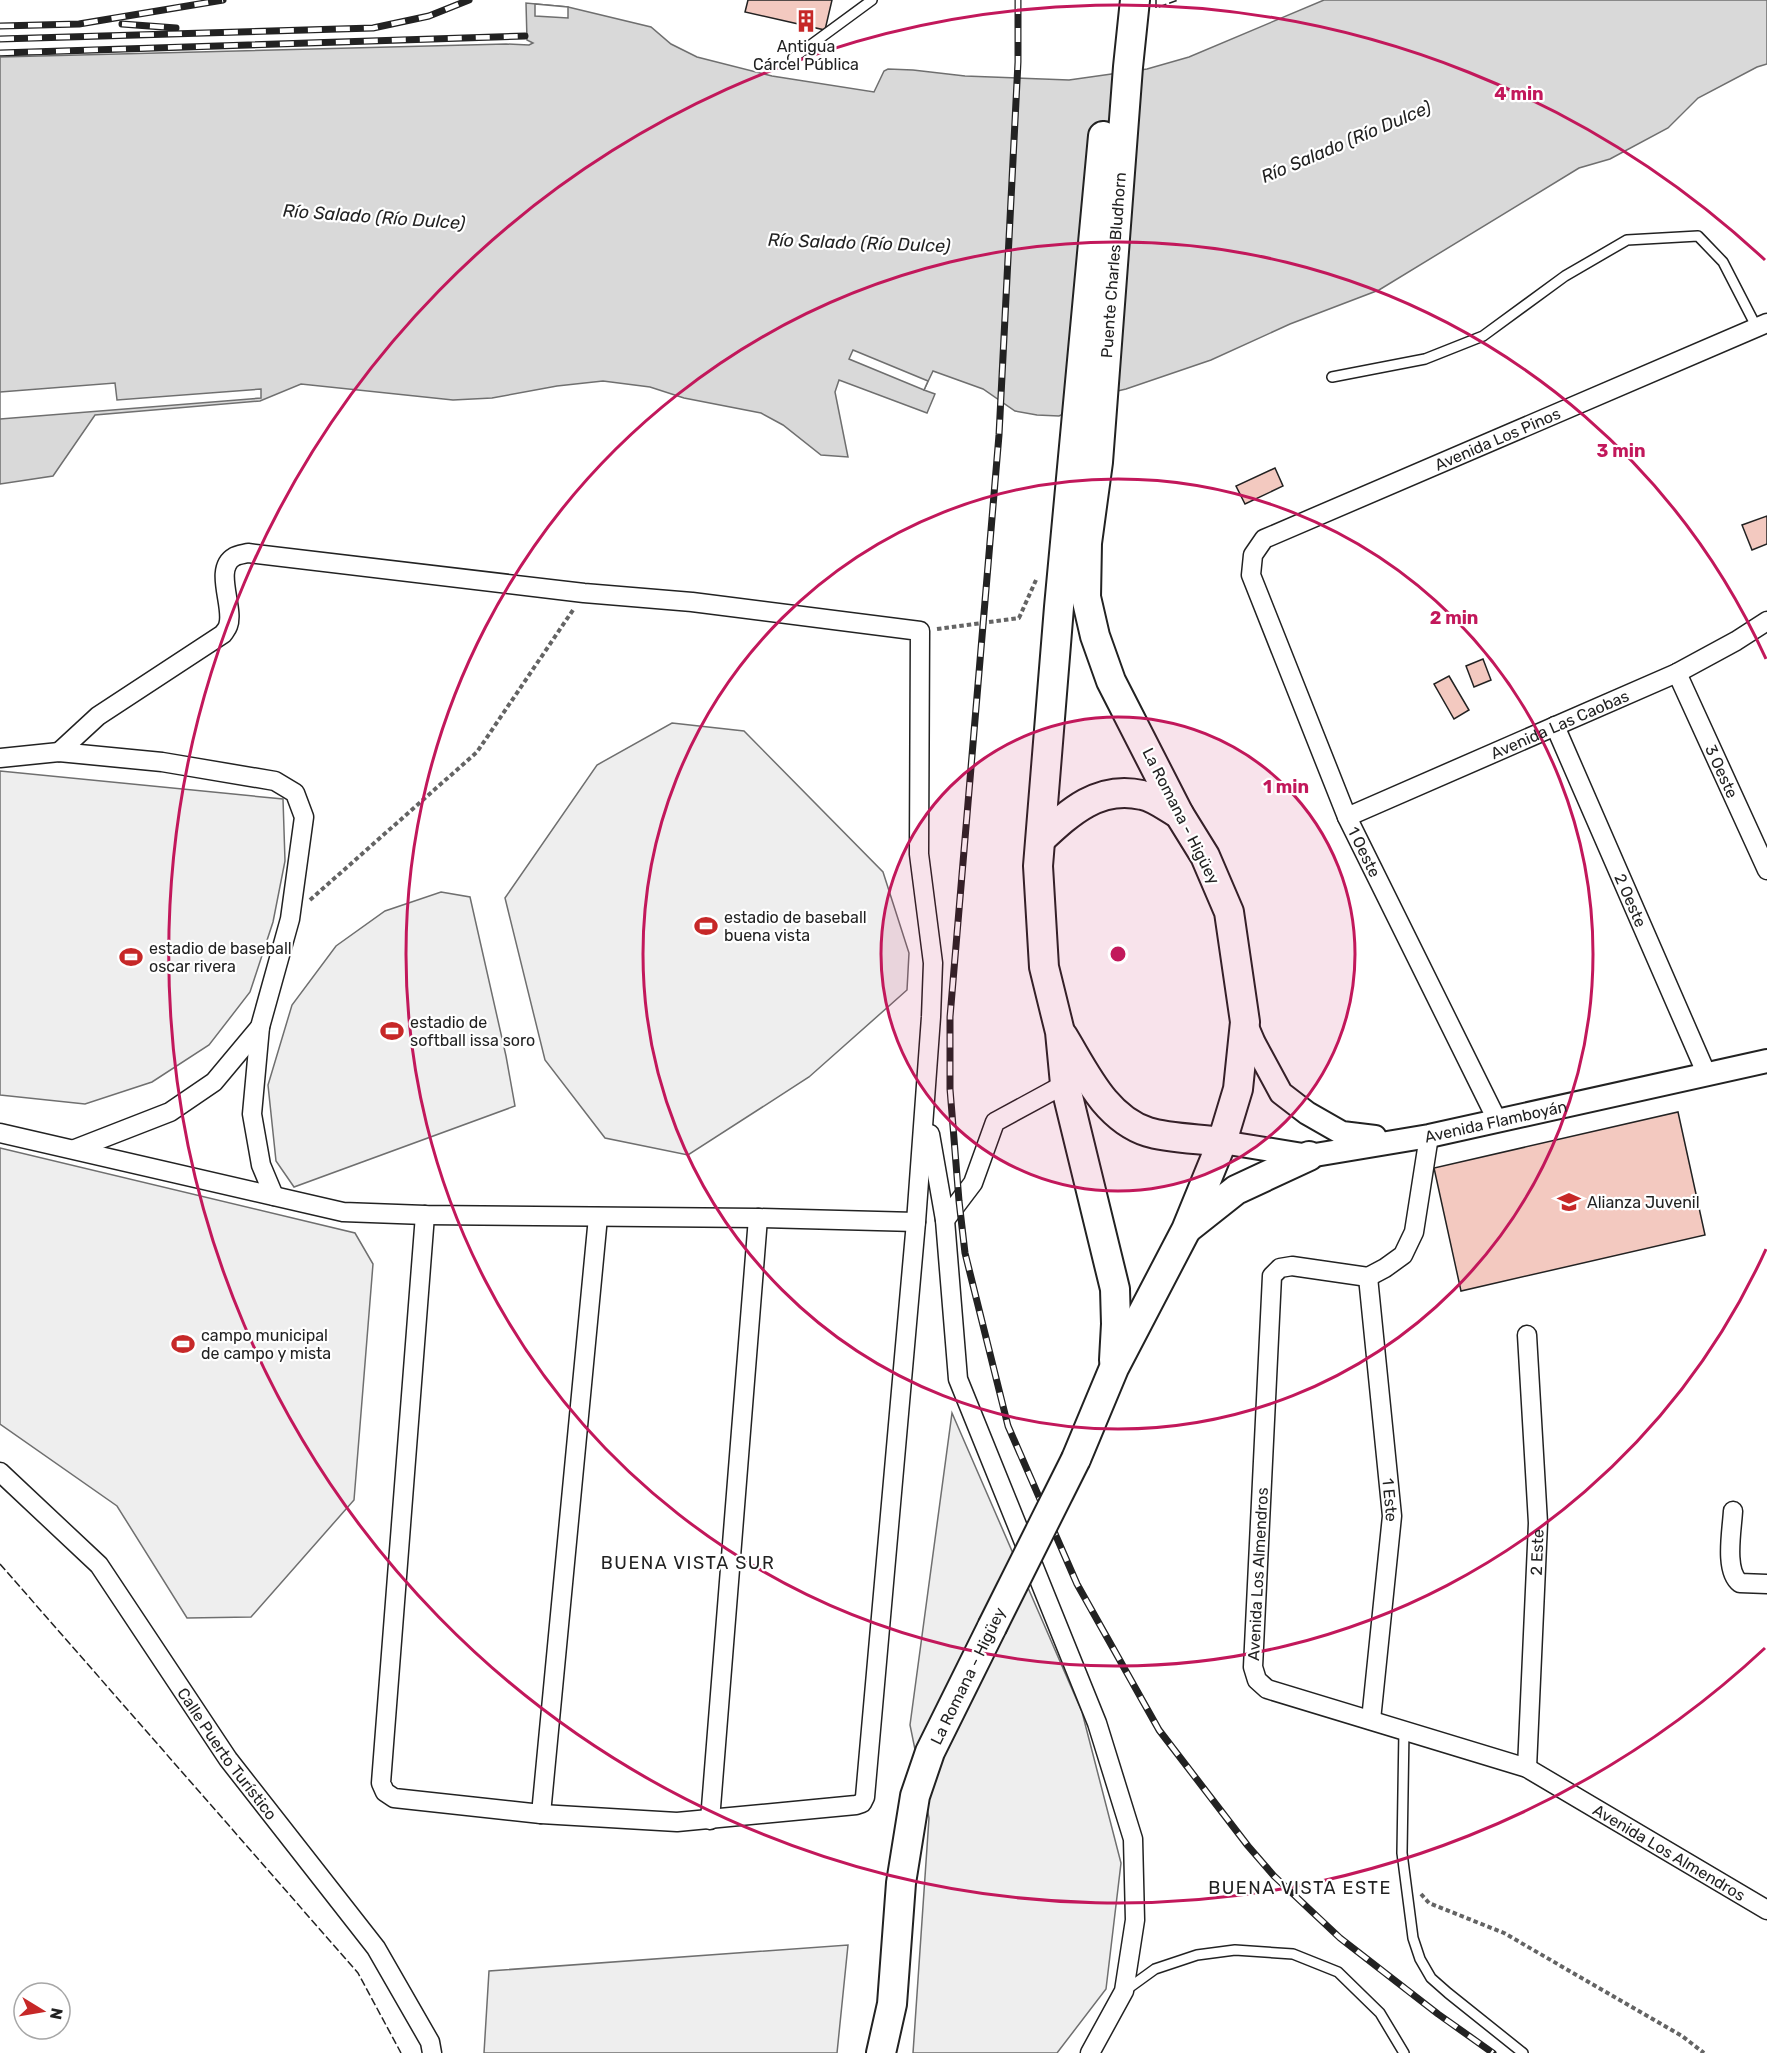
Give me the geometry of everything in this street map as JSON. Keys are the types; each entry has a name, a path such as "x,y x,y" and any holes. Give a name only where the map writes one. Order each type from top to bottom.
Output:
{"main road":[{"path":"1117,0 1119,68"},
{"path":"1119,68 1135,0"},
{"name":"Puente Charles Bludhorn","path":"1086,461 1119,68"},
{"name":"La Romana - Higüey","path":"881,2053 892,2004 902,1883 915,1796 930,1752 1076,1459 1114,1368 1186,1230 1222,1142 1238,1089 1245,1022 1229,912 1206,856 1179,814 1111,681 1095,636 1086,597 1086,461"},
{"name":"La Romana - Higüey","path":"1086,461 1059,607 1038,866 1044,967 1060,1032 1065,1083 1115,1289 1114,1368"},
{"path":"1041,839 1068,815 1091,801 1111,793 1143,795 1179,814"},
{"path":"1060,1032 1099,1094 1122,1119 1148,1132 1222,1142"},
{"path":"1186,1230 1236,1190 1309,1156"},
{"name":"La Romana - Higüey","path":"892,2004 903,2053"}],"street":[{"name":"Avenida Los Pinos","path":"1251,575 1252,555 1264,539 1762,326"},
{"path":"59,752 98,716 223,634 228,626 229,616 224,574 227,564 233,557 248,553 584,593 692,602 920,631 919,854 933,963 916,1222 865,1797 862,1803 677,1822 541,1814 394,1798 385,1792 381,1783 424,1215"},
{"name":"1 Oeste","path":"1251,575 1347,817 1497,1120"},
{"name":"Avenida Las Caobas","path":"1347,817 1677,673 1736,641 1767,621"},
{"name":"3 Oeste","path":"1677,673 1767,870"},
{"name":"2 Oeste","path":"1555,726 1707,1076"},
{"path":"0,758 59,752 162,762 275,781 295,793 304,817 290,919 260,1027 252,1114 261,1166 274,1196"},
{"path":"1245,1022 1281,1093 1307,1113 1342,1133 1403,1139"},
{"path":"75,1149 170,1112 214,1082 260,1027"},
{"name":"Avenida Flamboyán","path":"1222,1142 1309,1156 1429,1136 1767,1061"},
{"path":"945,1220 973,1183 995,1122 1065,1083"},
{"path":"925,1108 945,1220 958,1379 1097,1722 1133,1839 1135,1920 1124,1991 1090,2053"},
{"path":"0,1133 343,1212 916,1222"},
{"path":"1368,1277 1403,1255 1414,1232 1429,1136"},
{"path":"541,1814 598,1217"},
{"path":"710,1820 758,1218"},
{"name":"Avenida Los Almendros","path":"1368,1277 1292,1266 1280,1268 1272,1276 1253,1667 1257,1680 1267,1689 1527,1768 1767,1910"},
{"name":"1 Este","path":"1368,1277 1392,1516 1371,1720"},
{"name":"2 Este","path":"1527,1335 1538,1523 1527,1768"},
{"name":"Calle Puerto Turístico","path":"0,1472 99,1565 228,1759 376,1948 430,2042 432,2053"},
{"path":"1733,1511 1730,1565 1733,1577 1740,1583 1767,1584"}],"lane":[{"path":"793,58 872,0"},
{"path":"1332,377 1425,359 1483,336 1565,276 1627,240 1698,236 1723,262 1762,326"},
{"path":"1404,1730 1402,1853 1413,1938 1420,1959 1431,1978 1522,2053"},
{"path":"1124,1991 1155,1969 1197,1955 1235,1950 1293,1954 1338,1972 1380,2013 1404,2053"}],"path":[{"path":"290,919 477,752 584,593"},
{"path":"920,631 1019,618"},
{"path":"1416,1889 1429,1903 1504,1932 1682,2036 1704,2053"}],"shaded area":[{"name":"estadio de baseball buena vista","path":"672,723 744,731 883,872 909,953 907,990 809,1077 688,1155 605,1138 545,1060 505,898 597,765"},
{"name":"estadio de baseball oscar rivera","path":"0,771 283,799 285,861 273,922 250,992 209,1045 152,1082 85,1104 0,1095"},
{"name":"estadio de softball issa soro","path":"441,892 470,897 515,1106 294,1187 276,1161 268,1085 292,1005 336,946 385,911"},
{"name":"campo municipal de campo y mista","path":"0,1148 355,1233 373,1264 354,1500 251,1617 187,1618 117,1506 0,1424"},
{"path":"952,1413 1082,1712 1121,1863 1106,1989 1057,2053 913,2053 929,1818 910,1725"},
{"path":"848,1945 837,2053 484,2053 489,1971"}],"water":[{"name":"Río Salado (Río Dulce)","path":"1324,0 1767,0 1767,64 1698,98 1668,128 1610,159 1579,168 1379,290 1290,324 1211,360 1109,393 1059,416 1015,411 983,389 933,371 924,390 935,394 927,413 839,380 835,392 848,457 821,455 783,425 761,413 684,398 650,387 603,381 557,386 492,398 453,400 301,384 260,401 95,415 53,476 0,484 0,57 529,45 533,43 527,40 526,3 568,7 651,27 671,44 697,57 772,76 874,92 884,71 888,69 965,76 1069,80 1147,69 1189,57"}],"pier":[{"path":"535,4 568,7 568,18 535,16"},
{"path":"853,350 928,381 924,390 849,359"},
{"path":"115,383 117,400 261,389 261,398 0,419 0,392"}],"building":[{"name":"Antigua Cárcel Pública","path":"748,0 832,0 825,30 745,12"},
{"path":"1275,468 1283,486 1245,504 1236,486"},
{"path":"1767,516 1767,544 1752,550 1742,525"},
{"path":"1483,659 1491,680 1474,687 1466,666"},
{"path":"1449,676 1469,710 1454,719 1434,684"},
{"name":"Alianza Juvenil","path":"1678,1112 1705,1235 1461,1291 1434,1168"}],"railway":[{"path":"0,26 79,24 223,0"},
{"path":"0,39 373,28 429,16 469,0"},
{"path":"1018,0 1018,62 999,435 950,1017 950,1089 965,1253 1008,1426 1077,1584 1159,1730 1248,1846 1274,1876 1340,1938 1438,2014 1493,2053"},
{"path":"122,24 176,28"},
{"path":"0,53 525,36"}],"fence":[{"path":"1156,0 1156,8 1178,0"},
{"path":"0,1564 358,1973 401,2053"}],"place":[{"name":"Antigua Cárcel Pública","path":"806,21"},
{"name":"estadio de baseball buena vista","path":"706,926"},
{"name":"estadio de baseball oscar rivera","path":"131,957"},
{"name":"estadio de softball issa soro","path":"392,1031"},
{"name":"Alianza Juvenil","path":"1569,1202"},
{"name":"campo municipal de campo y mista","path":"183,1344"}],"district":[{"name":"BUENA VISTA SUR","path":"688,1563"},
{"name":"BUENA VISTA ESTE","path":"1300,1888"}]}
